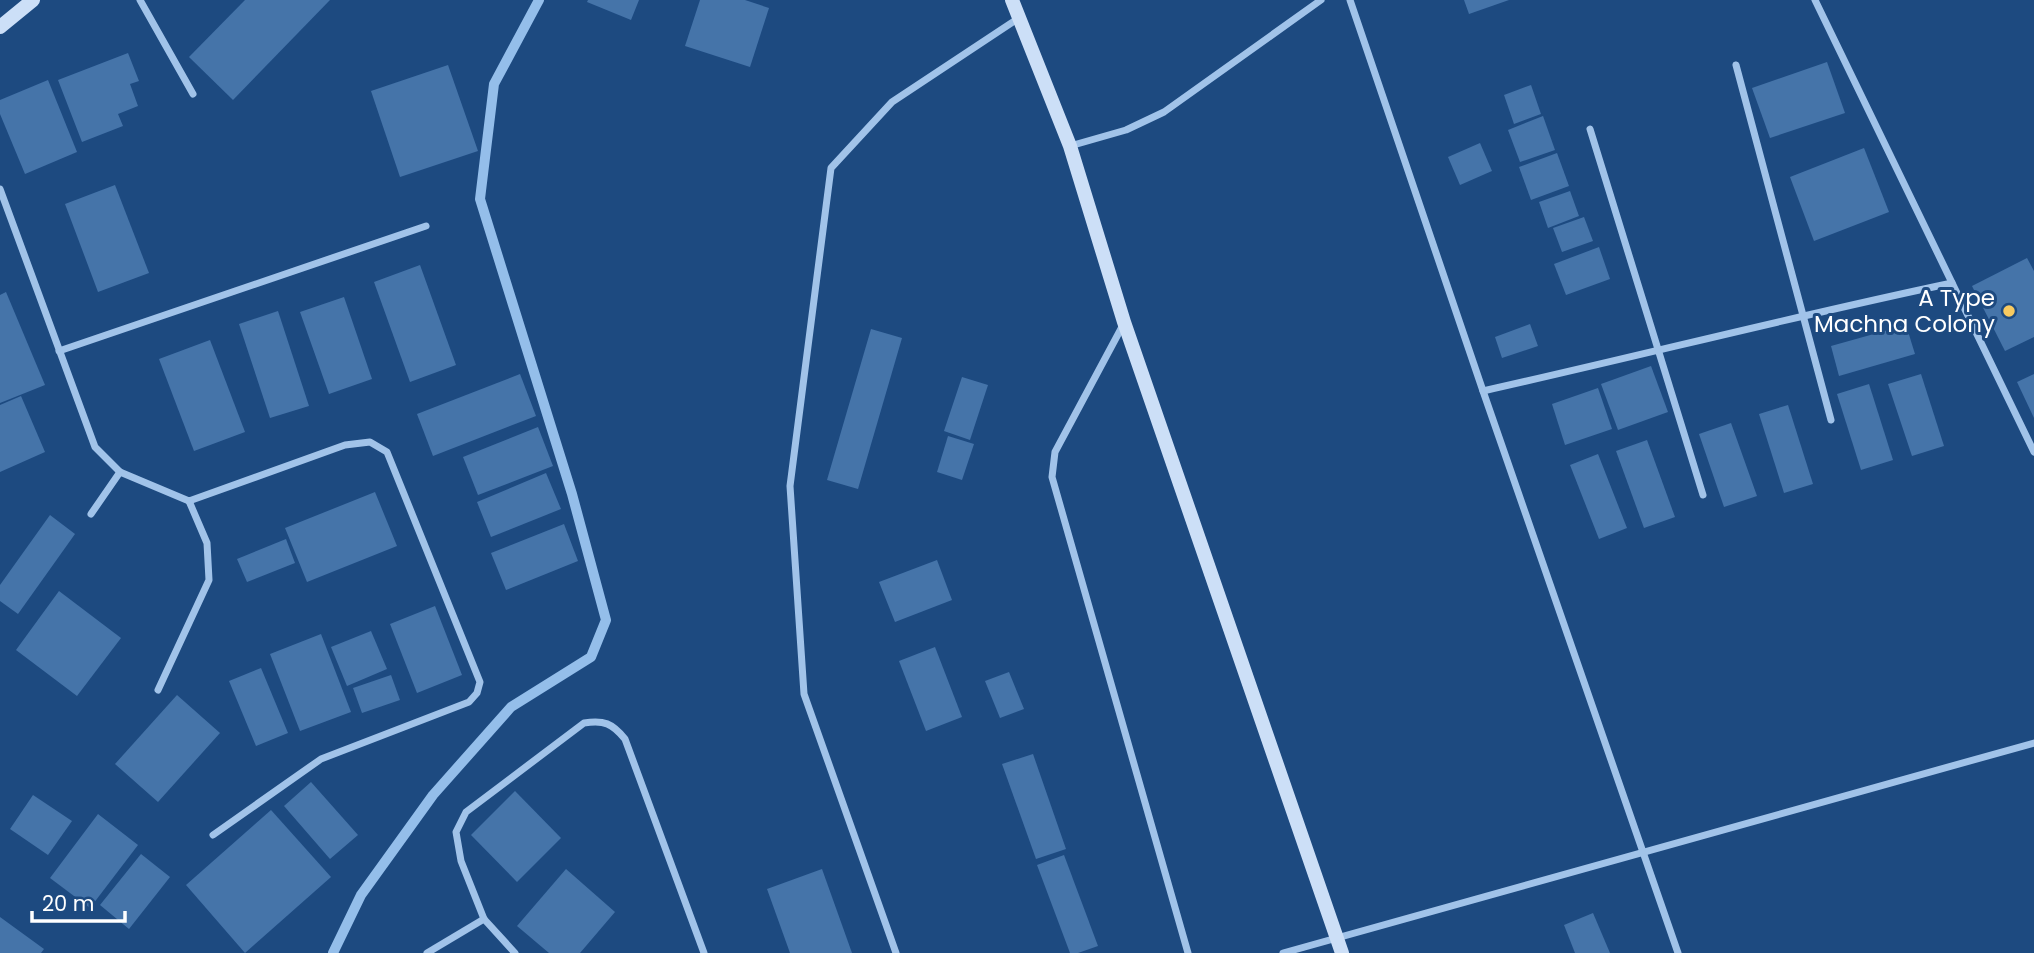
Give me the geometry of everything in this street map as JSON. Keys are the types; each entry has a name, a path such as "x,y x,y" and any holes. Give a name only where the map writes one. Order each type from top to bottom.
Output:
{"street":[{"path":"0,27 33,0"},
{"path":"140,0 193,94"},
{"path":"1012,0 1070,146 1124,322 1342,953"},
{"path":"1070,146 1126,130 1164,112 1321,0"},
{"path":"1350,0 1678,953"},
{"path":"1815,0 2034,452"},
{"path":"896,953 804,695 790,486 831,168 892,102 1020,18"},
{"path":"1736,65 1831,420"},
{"path":"1590,129 1703,495"},
{"path":"0,189 95,447 120,472 189,501 345,445 370,442 387,452 480,682 477,693 470,702 321,759 213,835"},
{"path":"59,351 426,226"},
{"path":"1483,391 1659,351 1803,314 1952,283"},
{"path":"1124,322 1055,452 1052,477 1188,953"},
{"path":"90,514 120,472"},
{"path":"158,690 209,580 207,542 189,501"},
{"path":"515,953 484,919 461,860 456,832 466,812 584,723 600,720 614,726 625,738 704,953"},
{"path":"1283,953 2034,743"},
{"path":"427,953 484,919"}],"building":[{"path":"245,0 330,0 233,100 189,57"},
{"path":"639,0 631,20 587,2"},
{"path":"700,0 745,0 769,8 750,67 685,46"},
{"path":"1464,0 1509,0 1469,14"},
{"path":"128,53 139,81 130,84 138,106 118,114 123,126 82,142 58,80"},
{"path":"1827,62 1845,113 1770,138 1752,88"},
{"path":"448,65 478,151 400,177 371,91"},
{"path":"48,80 77,152 25,174 0,114 0,100"},
{"path":"1531,85 1541,114 1514,124 1504,95"},
{"path":"1543,116 1555,150 1520,162 1508,130"},
{"path":"1480,143 1492,171 1460,185 1448,157"},
{"path":"1864,148 1889,212 1814,241 1790,177"},
{"path":"1557,153 1569,186 1531,200 1519,167"},
{"path":"115,185 149,273 98,292 65,204"},
{"path":"1570,191 1579,216 1548,228 1539,202"},
{"path":"1584,217 1593,241 1562,252 1553,228"},
{"path":"1599,247 1610,279 1566,295 1554,264"},
{"name":"A Type Machna Colony","path":"2027,258 2034,271 2034,337 2005,351 1972,286"},
{"path":"420,265 456,365 410,382 374,282"},
{"path":"6,292 45,385 0,403 0,295"},
{"path":"344,297 372,379 329,394 300,312"},
{"path":"278,311 309,406 270,418 239,324"},
{"path":"1530,324 1538,346 1502,358 1495,337"},
{"path":"1906,325 1915,354 1839,376 1831,346"},
{"path":"871,329 902,338 858,489 827,480"},
{"path":"210,340 245,432 194,451 159,359"},
{"path":"1651,366 1668,412 1618,430 1601,384"},
{"path":"520,374 536,416 433,456 417,414"},
{"path":"1921,374 1944,446 1912,456 1888,384"},
{"path":"2034,374 2034,418 2017,382"},
{"path":"962,377 988,385 970,440 944,431"},
{"path":"1869,384 1893,460 1861,470 1837,394"},
{"path":"1598,388 1612,429 1565,445 1552,404"},
{"path":"21,396 45,452 0,472 0,405"},
{"path":"1788,405 1813,484 1784,493 1759,414"},
{"path":"1731,423 1757,496 1724,507 1699,434"},
{"path":"538,427 553,466 478,495 463,457"},
{"path":"948,436 974,444 962,480 937,472"},
{"path":"1647,440 1675,517 1644,528 1616,451"},
{"path":"1598,454 1627,528 1599,539 1570,465"},
{"path":"546,473 561,509 491,537 477,502"},
{"path":"375,492 397,546 307,582 285,528"},
{"path":"50,515 75,534 18,614 0,601 0,585"},
{"path":"564,524 578,561 506,590 491,553"},
{"path":"286,539 295,563 247,582 237,559"},
{"path":"937,560 952,600 895,622 879,582"},
{"path":"59,591 121,638 77,696 16,650"},
{"path":"435,606 462,675 417,693 390,624"},
{"path":"371,631 387,669 347,686 331,647"},
{"path":"321,634 351,712 300,731 270,654"},
{"path":"935,647 962,717 926,731 899,661"},
{"path":"261,668 288,733 256,746 229,681"},
{"path":"1009,672 1024,709 1000,718 985,681"},
{"path":"391,675 400,700 362,713 353,688"},
{"path":"177,695 220,733 158,802 115,764"},
{"path":"1033,754 1066,849 1036,859 1002,764"},
{"path":"311,782 358,835 330,859 284,806"},
{"path":"515,791 561,838 517,882 471,835"},
{"path":"33,795 72,821 48,855 10,829"},
{"path":"271,810 331,877 245,953 186,885"},
{"path":"98,814 138,845 90,908 50,878"},
{"path":"141,854 170,877 129,929 100,905"},
{"path":"1064,855 1098,946 1078,953 1070,953 1037,865"},
{"path":"566,869 615,912 580,953 549,953 517,926"},
{"path":"822,869 852,953 790,953 767,889"},
{"path":"1593,913 1610,953 1575,953 1564,925"},
{"path":"0,917 44,949 41,953 0,953"}],"waterway":[{"path":"333,953 361,895 433,795 511,707 591,657 606,620 572,494 480,199 494,84 539,0"}],"place":[{"name":"A Type Machna Colony","path":"2009,311"}]}
